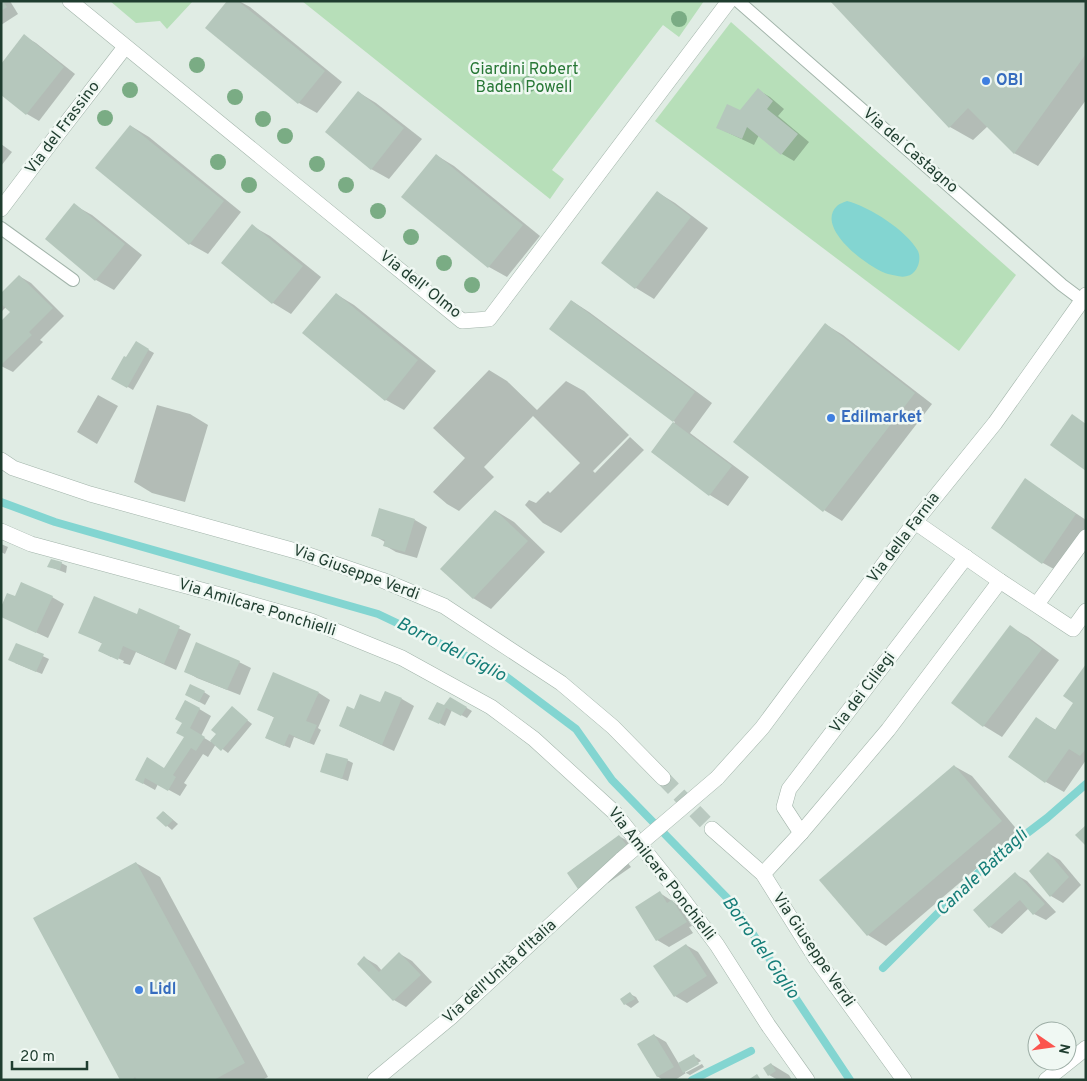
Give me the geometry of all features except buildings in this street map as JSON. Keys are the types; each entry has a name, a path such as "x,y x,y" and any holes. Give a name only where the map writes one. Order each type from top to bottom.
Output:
{"street":[{"name":"Via dell' Olmo","path":"70,1 125,48 462,321 489,320 729,1"},
{"name":"Via del Frassino","path":"1,210 125,48"},
{"name":"Via della Farnia","path":"622,859 717,778 762,728 915,522 995,423 1084,297"},
{"name":"Via Giuseppe Verdi","path":"1,460 13,468 90,494 302,553 382,580 444,606 561,683 612,727 663,778"},
{"path":"915,522 1073,629 1086,611"},
{"name":"Via Amilcare Ponchielli","path":"1,531 31,544 220,594 311,621 402,658 491,708 534,739 614,812 717,945 768,1025 807,1080"},
{"path":"1037,604 1086,537"},
{"name":"Via dei Ciliegi","path":"801,833 784,807 789,790 966,557"},
{"path":"763,874 801,833 888,730 1000,581"},
{"name":"Via Giuseppe Verdi","path":"712,830 763,874 815,958 904,1080"},
{"name":"Via dell'Unità d'Italia","path":"375,1080 451,1017 622,859"},
{"path":"1046,1080 1086,1048"}],"lane":[{"name":"Via del Castagno","path":"738,1 1062,285 1084,297"},
{"path":"1,228 73,280"}],"green space":[{"path":"110,1 193,1 167,29 160,21 136,23"},
{"name":"Giardini Robert Baden Powell","path":"302,1 704,1 679,37 663,25 659,30 552,170 564,179 550,199"},
{"path":"731,22 1016,275 959,351 655,121"}],"water":[{"path":"847,201 866,208 887,220 905,235 919,255 918,266 914,273 902,277 880,271 847,246 838,236 833,225 832,215 837,206"}],"waterway":[{"name":"Borro del Giglio","path":"1,502 55,522 378,614 500,672 576,729 612,780 733,904 850,1080"},
{"name":"Canale Battagli","path":"883,968 988,863 1047,818 1086,784"},
{"name":"Canale Battagli","path":"692,1080 751,1051"}],"tunnel":[{"path":"663,778 712,829"}],"place":[{"name":"OBI","path":"986,81"},
{"name":"Edilmarket","path":"831,418"},
{"name":"Lidl","path":"139,990"}]}
